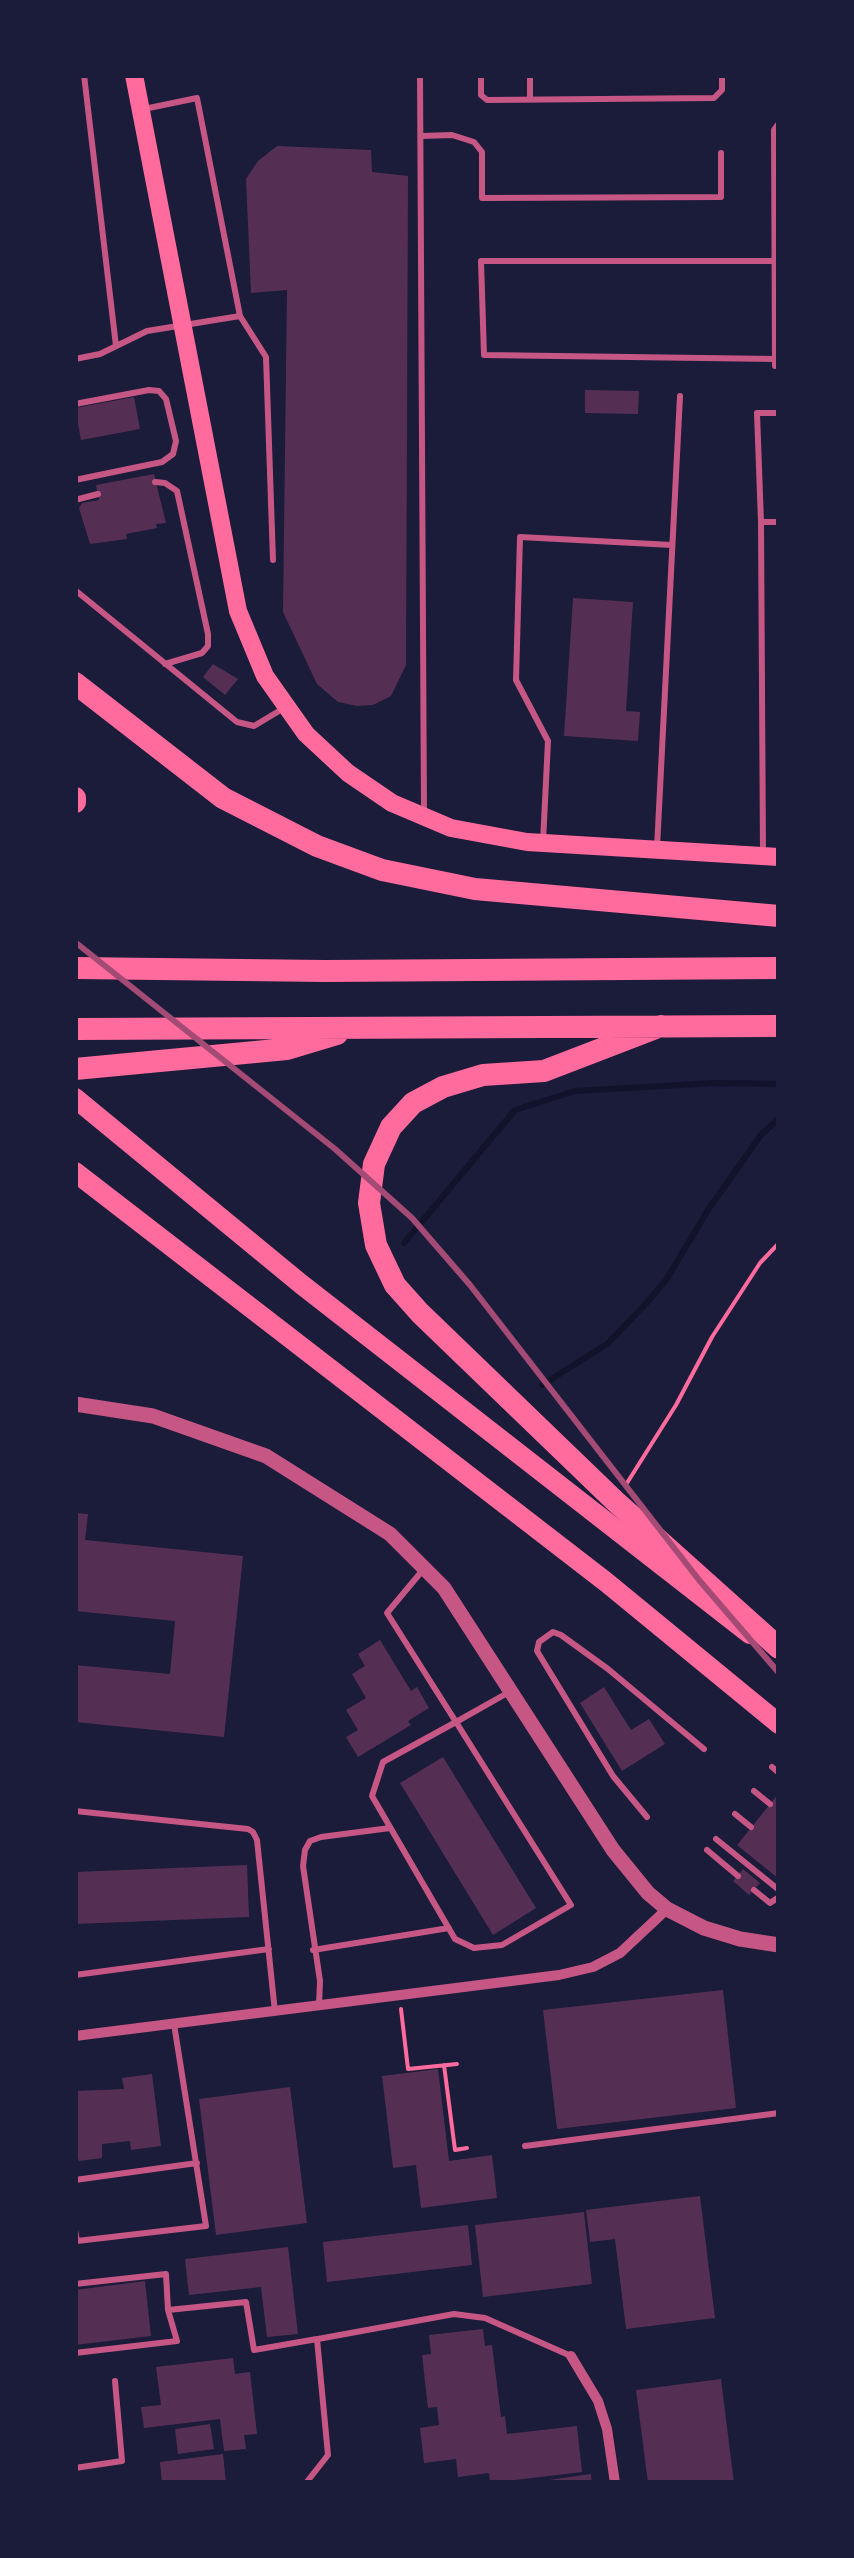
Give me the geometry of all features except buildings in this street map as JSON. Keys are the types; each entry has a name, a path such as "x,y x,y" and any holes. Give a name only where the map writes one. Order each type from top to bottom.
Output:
{"highway":[{"path":"75,683 223,798 316,846 382,870 475,889 779,916"},
{"path":"75,968 779,968"},
{"path":"661,1026 544,1071 483,1075 413,1103 391,1126 374,1164 370,1203 376,1244 396,1285 615,1502 779,1648"},
{"path":"75,1029 779,1026"},
{"path":"75,1069 287,1050 360,1027"}],"main road":[{"path":"134,75 238,612 258,660 306,734 348,773 392,803 424,818 491,838 771,856"},
{"path":"75,1098 300,1284 779,1657"},
{"path":"75,1172 606,1582 779,1724"}],"street":[{"path":"75,1404 153,1416 266,1456 390,1534 444,1588 629,1872 668,1909 704,1928 740,1939 779,1944"},
{"path":"75,2036 400,1996 593,1967 620,1953 668,1909"},
{"path":"571,2356 598,2401 607,2429 615,2483"}],"lane":[{"path":"84,75 116,346"},
{"path":"420,75 424,818"},
{"path":"481,75 481,95 487,100 714,98 722,90 722,75"},
{"path":"530,75 530,98"},
{"path":"140,110 197,98 240,316 266,357 273,560"},
{"path":"775,261 482,261 484,354 775,363 775,261 774,130 779,123"},
{"path":"421,136 452,135 474,142 482,152 482,198 721,197 722,153"},
{"path":"75,359 100,354 147,331 240,316"},
{"path":"75,404 149,390 159,392 166,400 176,441 172,454 162,462 75,480"},
{"path":"656,849 680,396"},
{"path":"771,856 757,413 779,413"},
{"path":"155,482 164,482 178,491 208,634 208,646 202,653 165,664"},
{"path":"75,500 98,494"},
{"path":"762,522 779,522"},
{"path":"544,843 548,741 516,680 520,537 672,545"},
{"path":"75,590 236,722 254,726 285,707"},
{"path":"426,1566 387,1613 456,1722 572,1906 502,1945 474,1948 456,1939 372,1796 383,1762 456,1722 512,1691"},
{"path":"647,1817 614,1776 537,1652 538,1642 553,1632 561,1634 704,1749"},
{"path":"754,1791 770,1804"},
{"path":"75,1811 248,1828 257,1840 275,2012"},
{"path":"735,1814 752,1827"},
{"path":"319,2006 320,1981 303,1857 310,1842 321,1837 390,1828"},
{"path":"716,1839 779,1890"},
{"path":"707,1850 738,1876"},
{"path":"754,1890 770,1903 779,1898"},
{"path":"313,1950 449,1928"},
{"path":"75,1974 269,1949"},
{"path":"75,2230 77,2242 206,2226 174,2024"},
{"path":"525,2146 779,2113"},
{"path":"75,2180 197,2163"},
{"path":"75,2284 166,2274 168,2310 177,2341 75,2352"},
{"path":"168,2310 246,2302 254,2350 454,2314 486,2318 571,2356"},
{"path":"306,2483 328,2455 317,2339"},
{"path":"75,2468 122,2461 115,2381"}],"path":[{"path":"615,1502 676,1405 712,1338 760,1263 779,1242"},
{"path":"400,1996 408,2070 457,2064"},
{"path":"444,2065 455,2150 467,2148"}],"waterway":[{"path":"404,1243 515,1110 575,1091 715,1083 779,1084"},
{"path":"542,1385 607,1344 643,1307 666,1280 708,1210 760,1136 779,1118"}],"railway":[{"path":"75,942 335,1149 412,1218 470,1285 699,1580 779,1673"}]}
